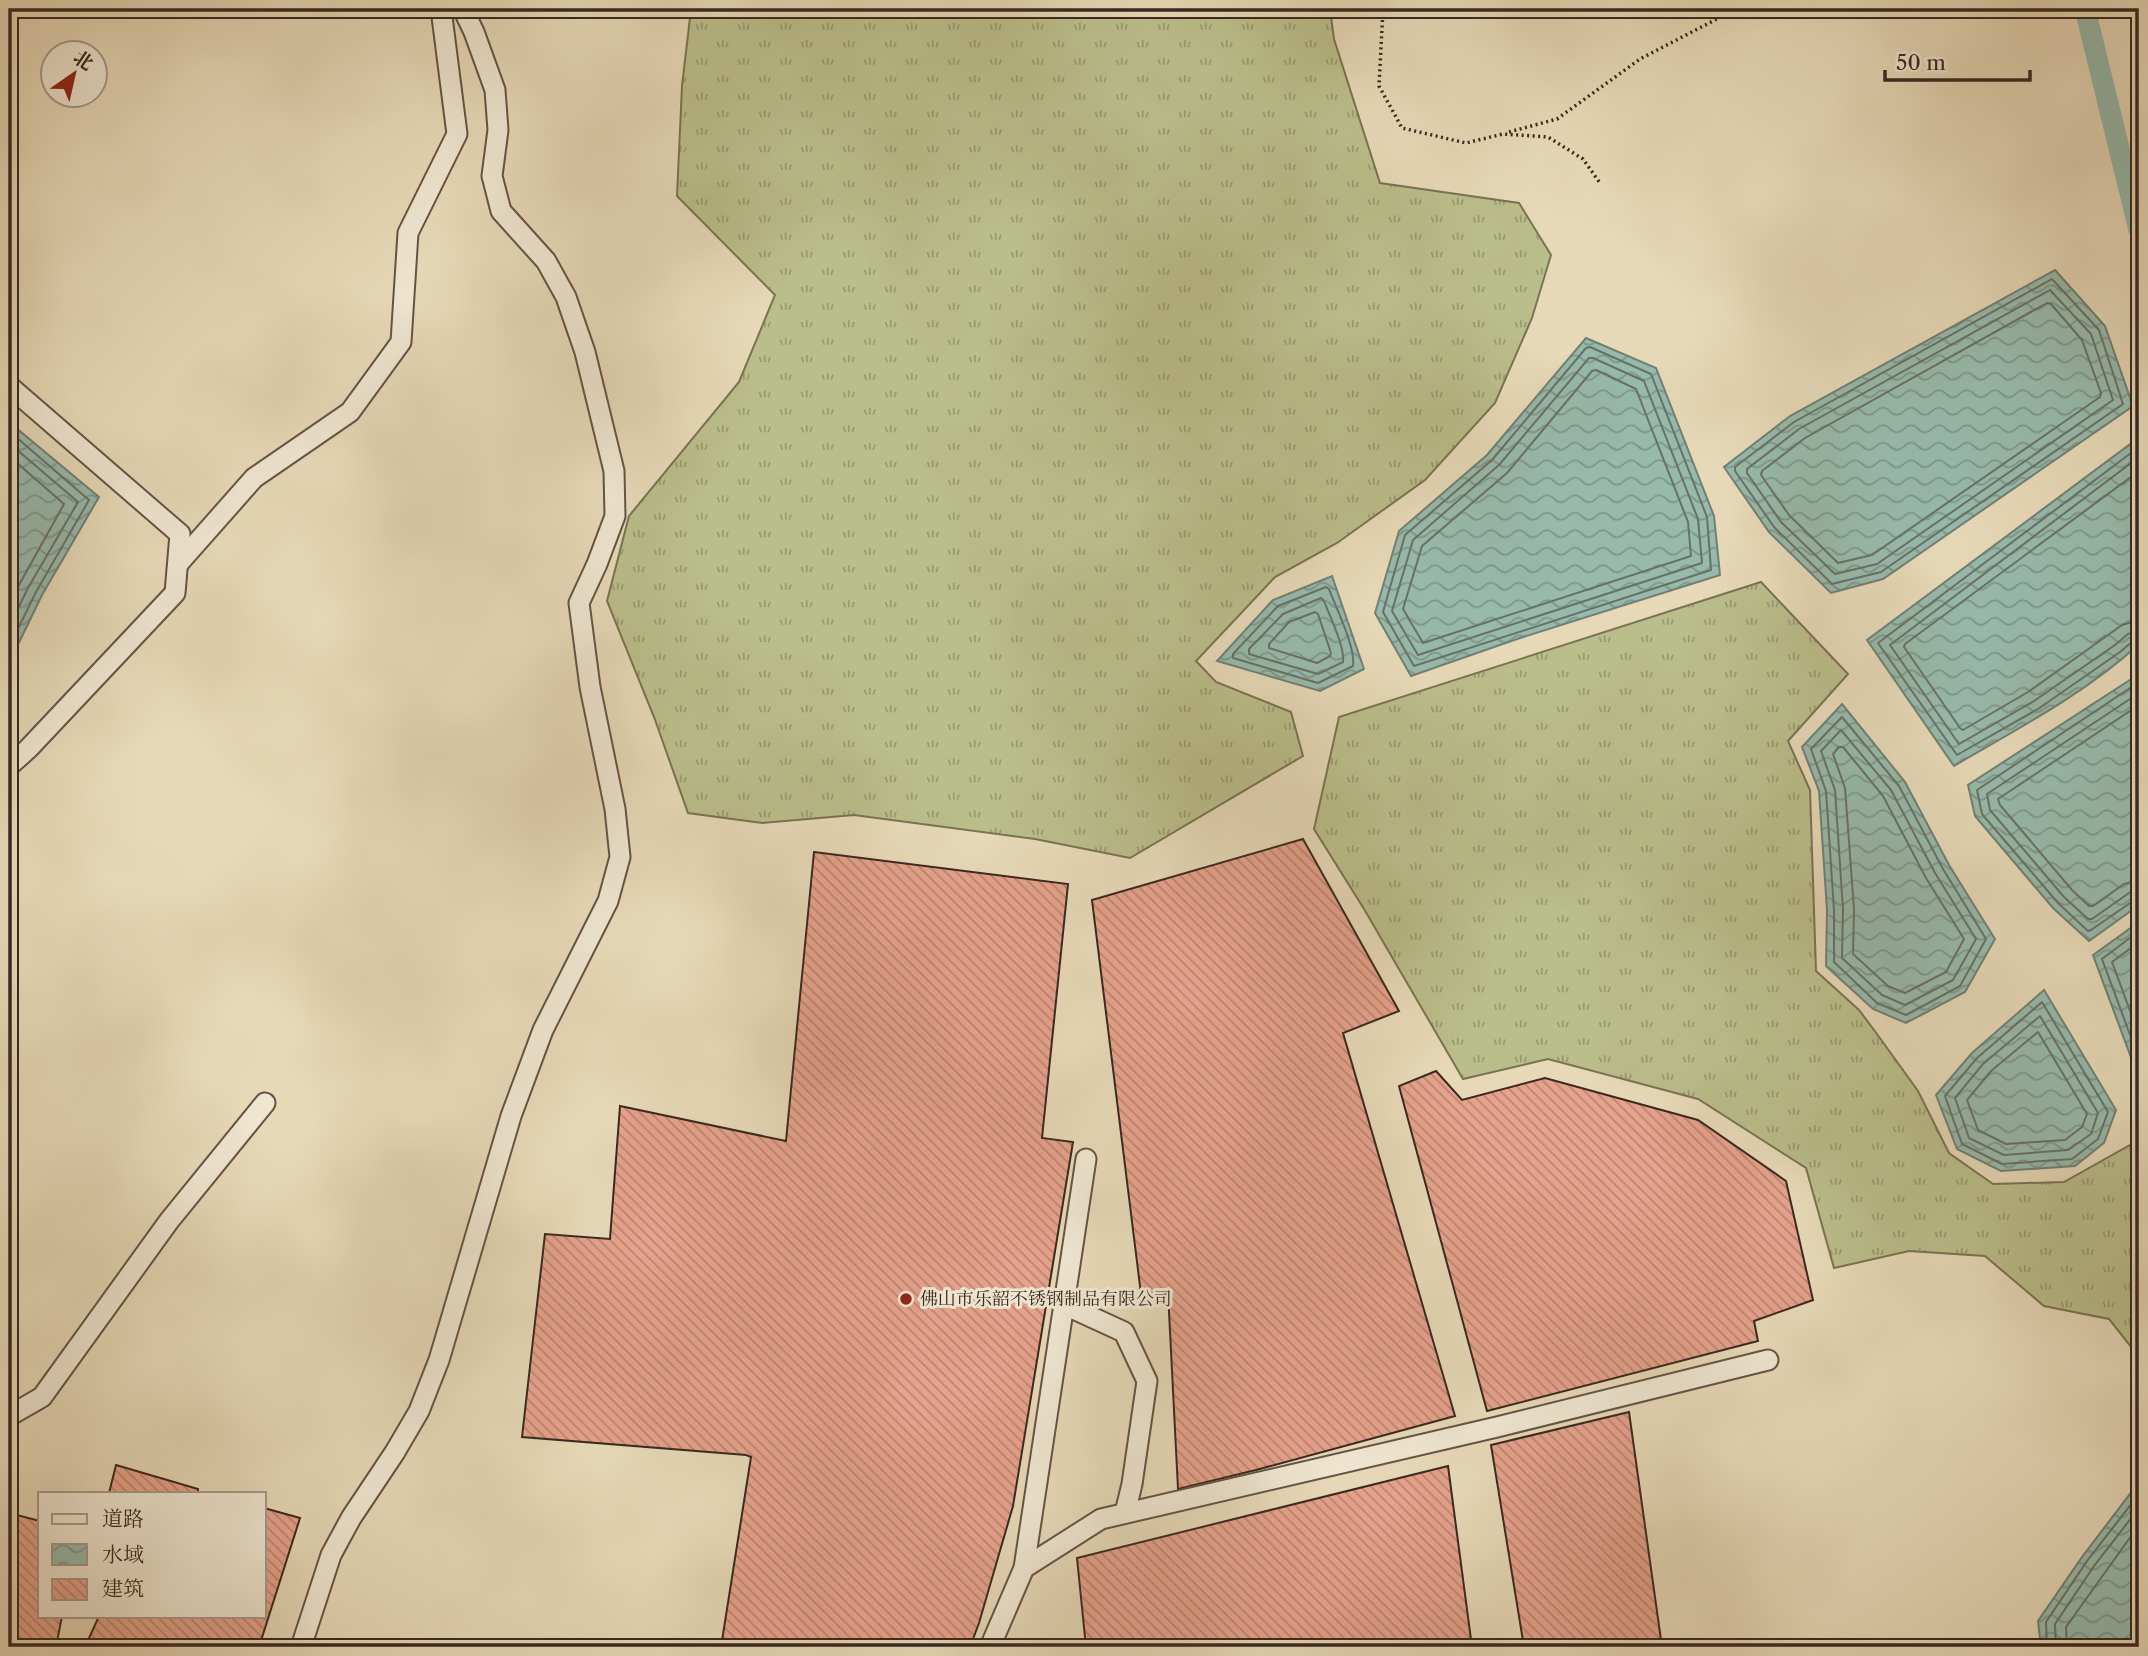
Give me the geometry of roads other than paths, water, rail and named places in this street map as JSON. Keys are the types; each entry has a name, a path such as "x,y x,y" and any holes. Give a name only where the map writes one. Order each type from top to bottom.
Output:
{"street":[{"path":"178,564 254,478 350,412 401,342 408,233 457,134 441,9"},
{"path":"301,1647 331,1555 351,1518 419,1411 439,1360 510,1116 543,1030 608,901 620,857 615,810 590,687 579,603 615,516 614,471 586,352 566,297 546,261 500,211 492,176 498,130 495,90 463,9"},
{"path":"9,387 180,534 175,593 9,766"},
{"path":"9,1416 42,1397 170,1222 265,1103"},
{"path":"990,1647 1024,1568 1086,1159"},
{"path":"1063,1304 1124,1332 1147,1381 1132,1484 1125,1513"},
{"path":"1024,1568 1101,1519 1497,1427 1768,1360"}],"water":[{"path":"2055,270 2105,326 2133,406 1883,579 1831,593 1769,532 1724,467 1790,416"},
{"path":"1586,338 1656,368 1714,516 1720,575 1520,638 1411,676 1375,613 1399,531 1487,455"},
{"path":"9,422 99,497 42,595 9,663"},
{"path":"2137,439 2139,644 2073,695 1954,766 1867,640"},
{"path":"1332,576 1364,669 1320,691 1217,661 1273,600"},
{"path":"2139,674 2139,905 2089,941 2053,908 1975,816 1968,785"},
{"path":"1842,704 1905,782 1949,865 1995,939 1965,992 1906,1023 1873,1009 1826,966 1827,910 1819,791 1802,747"},
{"path":"2139,922 2139,1079 2093,955"},
{"path":"2044,990 2116,1110 2104,1143 2075,1166 2001,1171 1957,1149 1936,1095 1972,1053"},
{"path":"2139,1482 2139,1647 2041,1647 2038,1621"}],"waterway":[{"path":"2085,9 2139,230"}],"place":[{"name":"佛山市乐韶不锈钢制品有限公司","path":"906,1299"}]}
